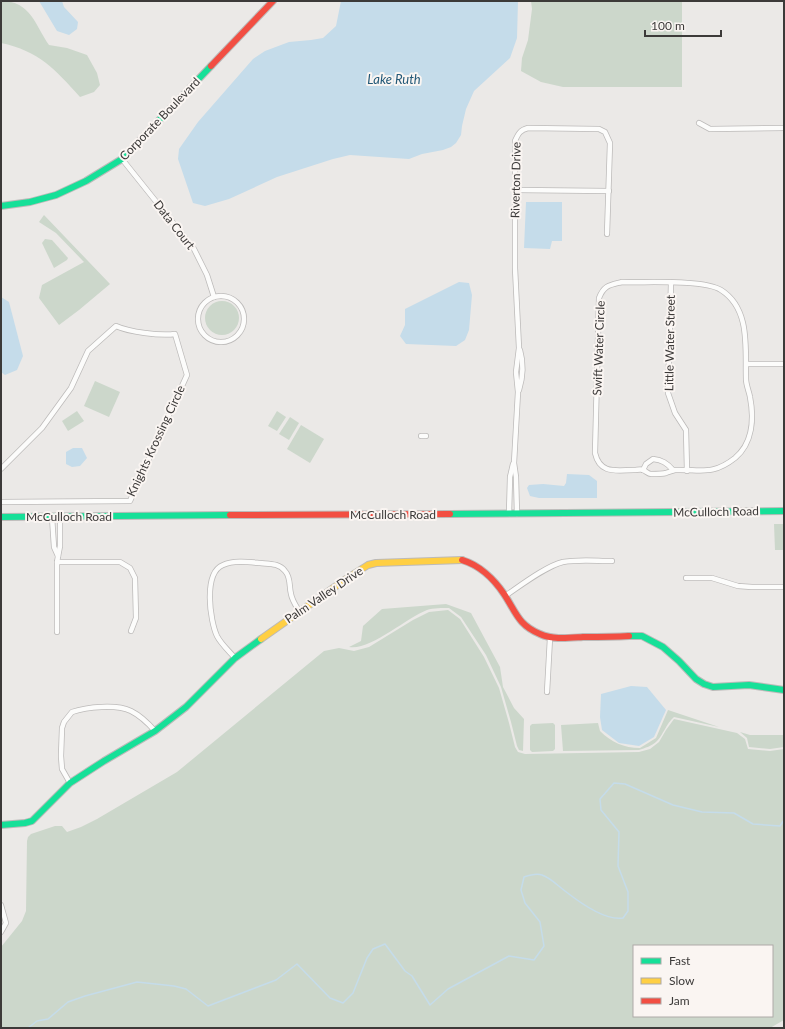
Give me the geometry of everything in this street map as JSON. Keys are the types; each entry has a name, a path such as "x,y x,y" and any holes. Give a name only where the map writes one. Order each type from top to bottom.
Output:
{"street":[{"name":"Corporate Boulevard","path":"1,206 30,202 56,195 86,181 122,159 273,1"},
{"path":"699,123 710,129 784,128"},
{"name":"Riverton Drive","path":"517,514 514,463 518,392 523,372 519,348 515,268 515,141 518,134 522,130 528,128 599,129 605,132 610,143 607,234"},
{"name":"Data Court","path":"122,159 194,249 207,275 214,297"},
{"path":"516,190 609,192"},
{"name":"Swift Water Circle","path":"622,282 671,283 710,286 721,291 735,303 742,318 745,334 747,364 746,380 752,410 750,434 743,449 722,466 709,471 673,470 665,474 649,474 643,470 608,470 601,466 597,461 595,453 599,298 602,290 611,285 622,282"},
{"name":"Little Water Street","path":"671,283 668,393 675,413 686,430 687,471"},
{"path":"214,297 228,297 236,301 244,314 244,322 241,330 230,340 221,342 213,340 206,336 201,330 199,324 199,314 207,301 214,297"},
{"name":"Knights Krossing Circle","path":"1,469 42,428 71,388 88,351 116,326 123,329 166,335 175,334 187,375 130,501 1,502"},
{"path":"747,364 784,364"},
{"name":"Swift Water Circle","path":"643,470 646,464 653,459 661,460 668,464 673,470"},
{"name":"Riverton Drive","path":"509,514 510,477 514,463"},
{"name":"McCulloch Road","path":"1,517 784,511"},
{"path":"52,517 54,547 58,556"},
{"path":"57,632 56,562 60,546 60,517"},
{"path":"53,537 60,537"},
{"name":"Palm Valley Drive","path":"1,825 32,821 46,809 70,783 155,731 186,707 235,658 299,611 368,565 386,562 464,560 484,570 505,596 516,616 536,633 550,638 642,636 663,647 696,679 704,684 713,687 749,685 784,690"},
{"path":"505,596 552,565 578,560 612,561"},
{"path":"56,562 120,562 130,568 135,578 136,618 131,631"},
{"path":"235,658 220,641 212,617 210,596 211,581 214,573 219,567 224,564 241,562 271,563 280,566 287,572 290,582 291,595 299,611"},
{"path":"686,578 712,578 738,586 784,587"},
{"path":"547,692 550,638"},
{"path":"70,783 62,769 61,756 62,728 64,722 72,712 94,708 123,708 132,711 145,720 155,731"},
{"path":"1,905 6,923 1,932"}],"shaded area":[{"path":"1,1 11,2 26,10 36,22 49,45 67,48 87,55 97,73 100,85 94,92 80,97 45,62 26,51 1,43"},
{"path":"531,1 682,1 682,87 563,87 541,82 521,71 522,58 528,40 532,9"},
{"path":"44,215 110,284 59,325 39,298 42,285 84,262 56,233 39,222"},
{"path":"45,239 52,240 68,258 67,260 54,268 42,243"},
{"path":"222,301 234,306 239,318 234,330 222,335 210,330 205,318 210,306"},
{"path":"95,381 120,392 109,417 84,406"},
{"path":"77,411 84,421 68,431 62,421"},
{"path":"277,411 286,417 277,431 268,426"},
{"path":"290,417 299,423 289,440 279,434"},
{"path":"301,425 324,439 310,463 287,449"},
{"path":"774,524 784,524 784,550 775,550"},
{"path":"446,604 471,613 500,667 503,687 514,708 524,719 523,751 519,750 517,746 501,687 486,655 461,617 449,608 435,608 427,610 367,644 358,647 349,647 361,641 363,626 382,609"},
{"path":"448,610 460,619 484,657 499,688 515,747 518,752 525,754 639,752 650,749 659,742 674,719 737,733 745,739 748,749 770,751 784,749 784,1020 770,1028 1,1028 1,947 22,921 26,911 27,841 31,834 55,826 62,826 67,832 97,819 177,772 324,651 339,648 354,651 369,647 429,612"},
{"path":"668,710 719,727 674,717 657,741 651,746 639,750 563,751 561,725 598,723 600,731 613,741 623,746 640,748 656,738"},
{"path":"553,723 555,725 555,749 553,751 532,752 530,750 530,726 532,724"},
{"path":"740,732 750,735 784,735 784,747 770,749 749,747 747,738"}],"water":[{"path":"39,1 62,1 64,7 78,22 77,29 69,35 57,31"},
{"name":"Lake Ruth","path":"341,1 518,1 517,38 510,58 474,91 466,109 461,135 456,143 451,147 422,154 409,159 350,155 277,177 229,199 205,206 193,203 178,159 179,149 198,122 253,59 265,51 289,42 323,38 336,26"},
{"path":"526,202 562,202 562,241 552,241 550,249 524,248"},
{"path":"459,282 469,283 472,295 469,330 465,340 456,346 406,344 400,336 405,325 405,309"},
{"path":"1,297 9,302 23,356 17,370 5,375 1,372"},
{"path":"73,448 82,448 87,458 80,466 72,467 66,464 66,452"},
{"path":"567,474 589,475 597,481 597,498 539,498 530,496 527,488 529,485 543,484 564,486 566,483"},
{"path":"631,686 647,687 666,710 654,737 639,746 619,743 602,730 600,717 601,694"}],"waterway":[{"path":"28,1028 37,1021 48,1019 68,1002 137,982 174,986 186,989 208,1006 276,980 297,964 330,998 343,1003 353,993 367,958 373,949 385,944 405,971 412,976 430,1005 448,989 509,956 534,960 544,946 540,922 525,903 521,890 524,877 535,874 545,876 593,910 609,917 623,918 628,911 628,892 618,866 619,832 601,810 600,799 614,783 625,784 673,805 702,812 734,813 753,824 780,826 784,820"}],"traffic: fast":[{"path":"1,206 30,202 56,195 86,181 122,159 211,66"},
{"path":"450,514 784,511"},
{"path":"1,517 230,515"},
{"path":"629,636 642,636 663,647 696,679 704,684 713,687 749,685 784,690"},
{"path":"1,825 32,821 70,783 155,731 186,707 235,658 261,639"}],"traffic: slow":[{"path":"261,639 368,565 376,563 462,560"}],"traffic: jam":[{"path":"211,66 273,1"},
{"path":"230,515 450,514"},
{"path":"462,560 474,565 491,578 504,594 522,622 540,634 561,638 629,636"}]}
